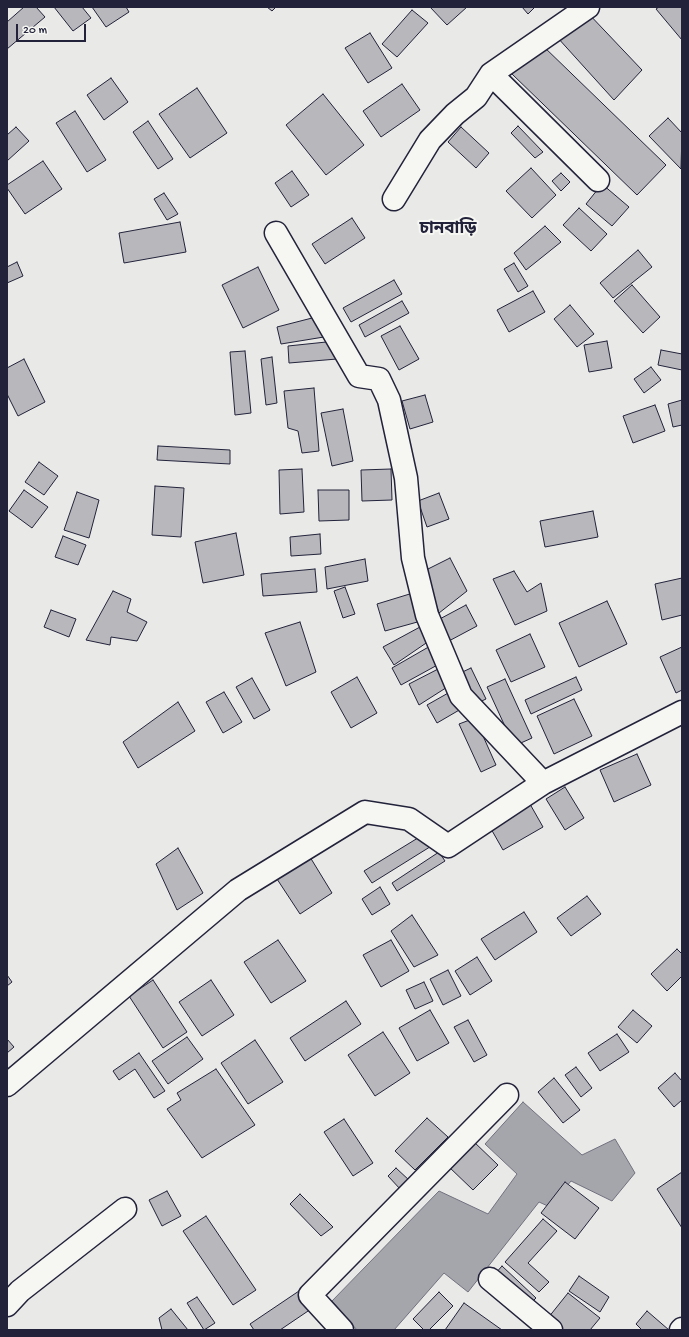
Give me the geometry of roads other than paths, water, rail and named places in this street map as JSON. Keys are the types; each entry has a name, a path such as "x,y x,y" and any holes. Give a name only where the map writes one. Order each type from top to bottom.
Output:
{"street":[{"path":"394,199 430,140 455,114 476,97 491,74 588,7"},
{"path":"491,74 598,180"},
{"path":"276,232 359,376 379,379 389,400 406,478 414,565 427,615 461,696 542,783"},
{"path":"7,1085 238,890 365,812 409,819 448,846 542,783 682,712"},
{"path":"342,1330 310,1295 508,1095"},
{"path":"7,1305 20,1290 125,1209"},
{"path":"490,1279 551,1330"}],"district":[{"name":"চানবাড়ি","path":"448,230"}]}
